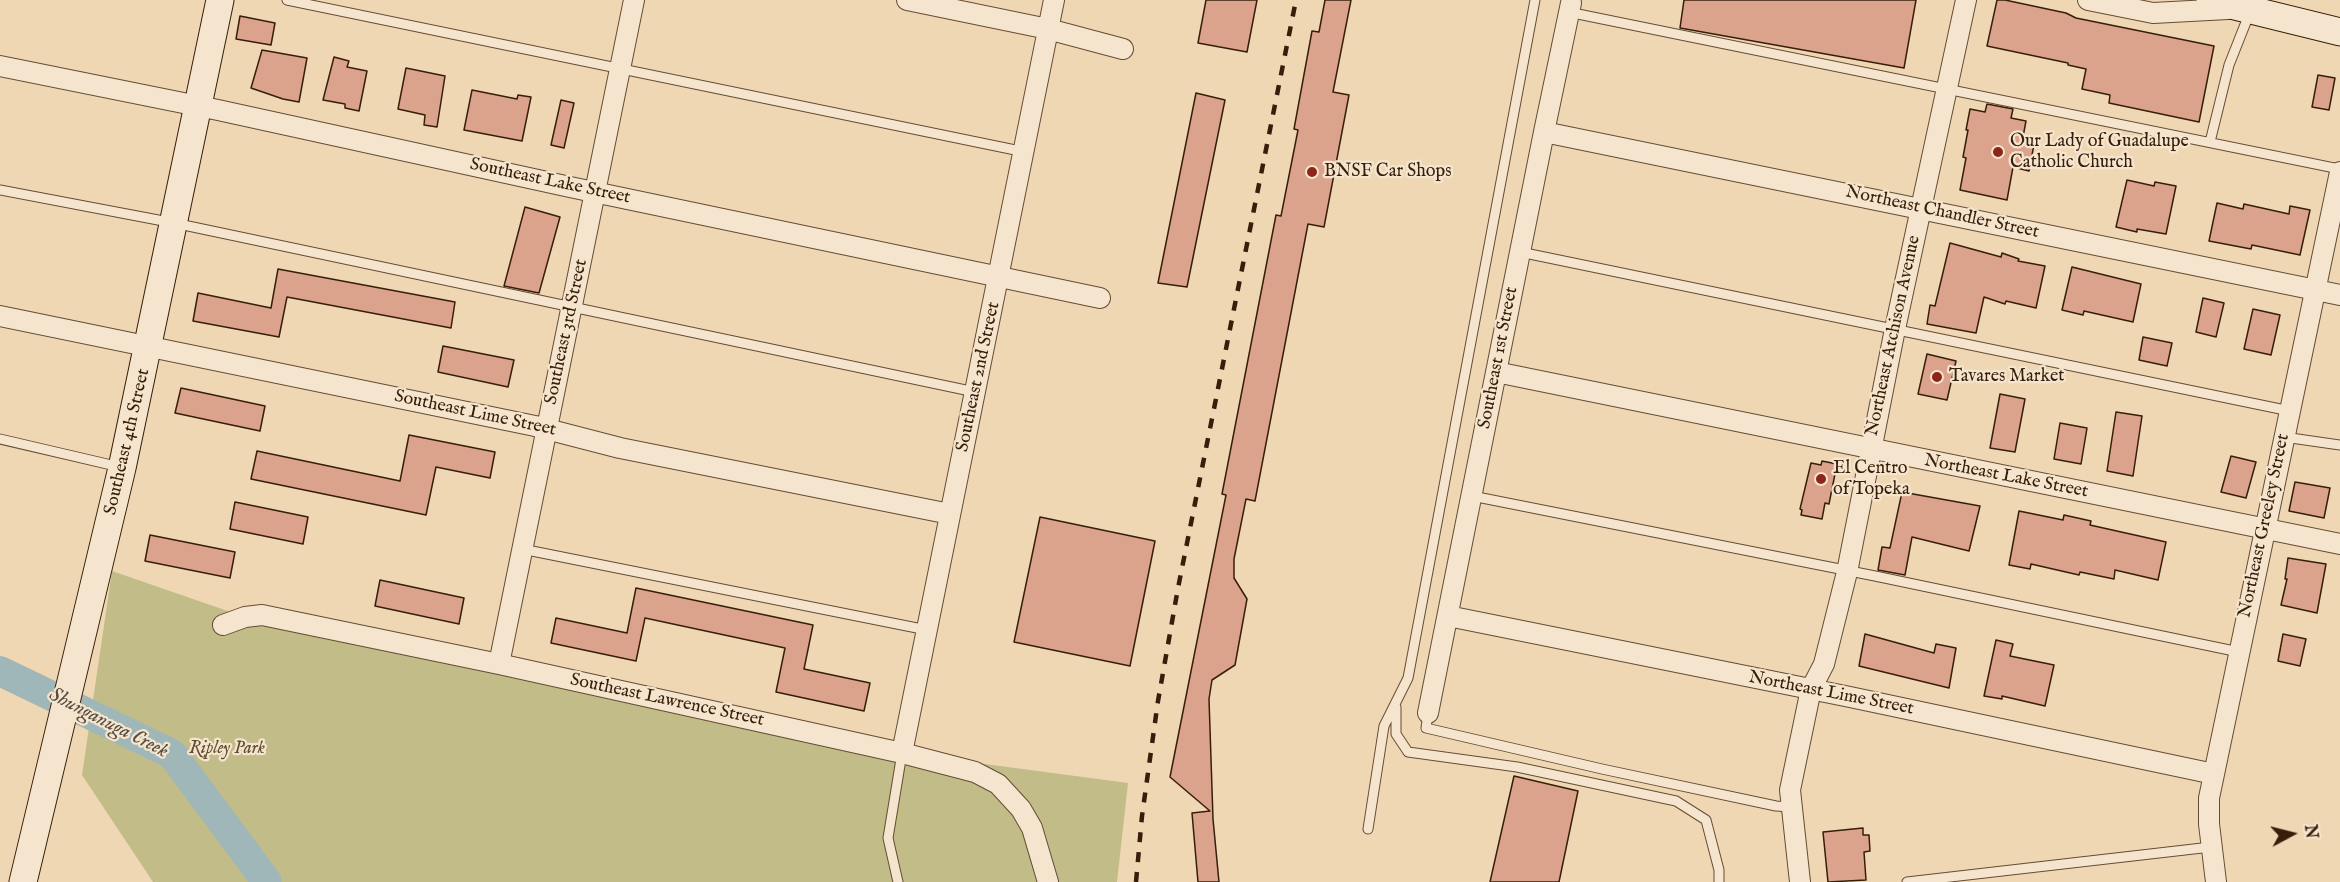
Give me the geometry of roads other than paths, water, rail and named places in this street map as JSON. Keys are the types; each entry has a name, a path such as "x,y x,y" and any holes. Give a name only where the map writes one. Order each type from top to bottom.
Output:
{"street":[{"name":"Southeast 4th Street","path":"23,882 122,468 220,0"},
{"name":"Southeast 3rd Street","path":"499,664 634,0"},
{"path":"907,0 1048,29 1123,49"},
{"name":"Southeast 2nd Street","path":"902,753 1054,0"},
{"name":"Northeast Atchison Avenue","path":"1800,882 1790,790 1811,689 1824,664 1847,572 1895,329 1966,0"},
{"path":"2088,0 2154,13 2248,9"},
{"path":"2210,0 2340,32"},
{"name":"Southeast 1st Street","path":"1428,713 1570,8"},
{"name":"Southeast Lake Street","path":"0,66 1100,298"},
{"name":"Northeast Chandler Street","path":"1544,132 2340,295"},
{"name":"Northeast Greeley Street","path":"2216,882 2208,798 2340,170"},
{"name":"Southeast Lime Street","path":"0,316 547,429 620,448 950,514"},
{"name":"Northeast Lake Street","path":"1496,372 2340,544"},
{"name":"Southeast Lawrence Street","path":"223,625 245,617 262,615 499,664 902,753 975,772 998,784 1013,798 1027,818 1048,882"},
{"name":"Northeast Lime Street","path":"1448,616 1811,689 2214,774"}],"lane":[{"path":"287,0 1025,152"},
{"path":"1368,830 1384,726 1408,678 1535,0"},
{"path":"1570,8 2340,170"},
{"path":"2210,142 2229,65 2248,9"},
{"path":"0,190 174,223 975,392"},
{"path":"1520,252 2290,411"},
{"path":"2284,437 2340,446"},
{"path":"0,440 122,468"},
{"path":"1472,496 2239,652"},
{"path":"522,549 927,630"},
{"path":"1396,703 1396,734 1408,752 1517,767 1676,801 1706,820 1719,870 1719,882"},
{"path":"1428,713 1426,728 1602,770 1776,806 1792,807"},
{"path":"898,882 888,838 902,753"},
{"path":"1907,882 2211,847"}],"waterway":[{"name":"Shunganuga Creek","path":"0,671 172,754 267,882"}],"railway":[{"path":"1136,882 1142,816 1158,701 1178,588 1296,0"}],"place":[{"name":"Our Lady of Guadalupe Catholic Church","path":"1998,152"},
{"name":"BNSF Car Shops","path":"1312,172"},
{"name":"Tavares Market","path":"1937,377"},
{"name":"El Centro of Topeka","path":"1821,479"}],"park label":[{"name":"Ripley Park","path":"227,749"}]}
